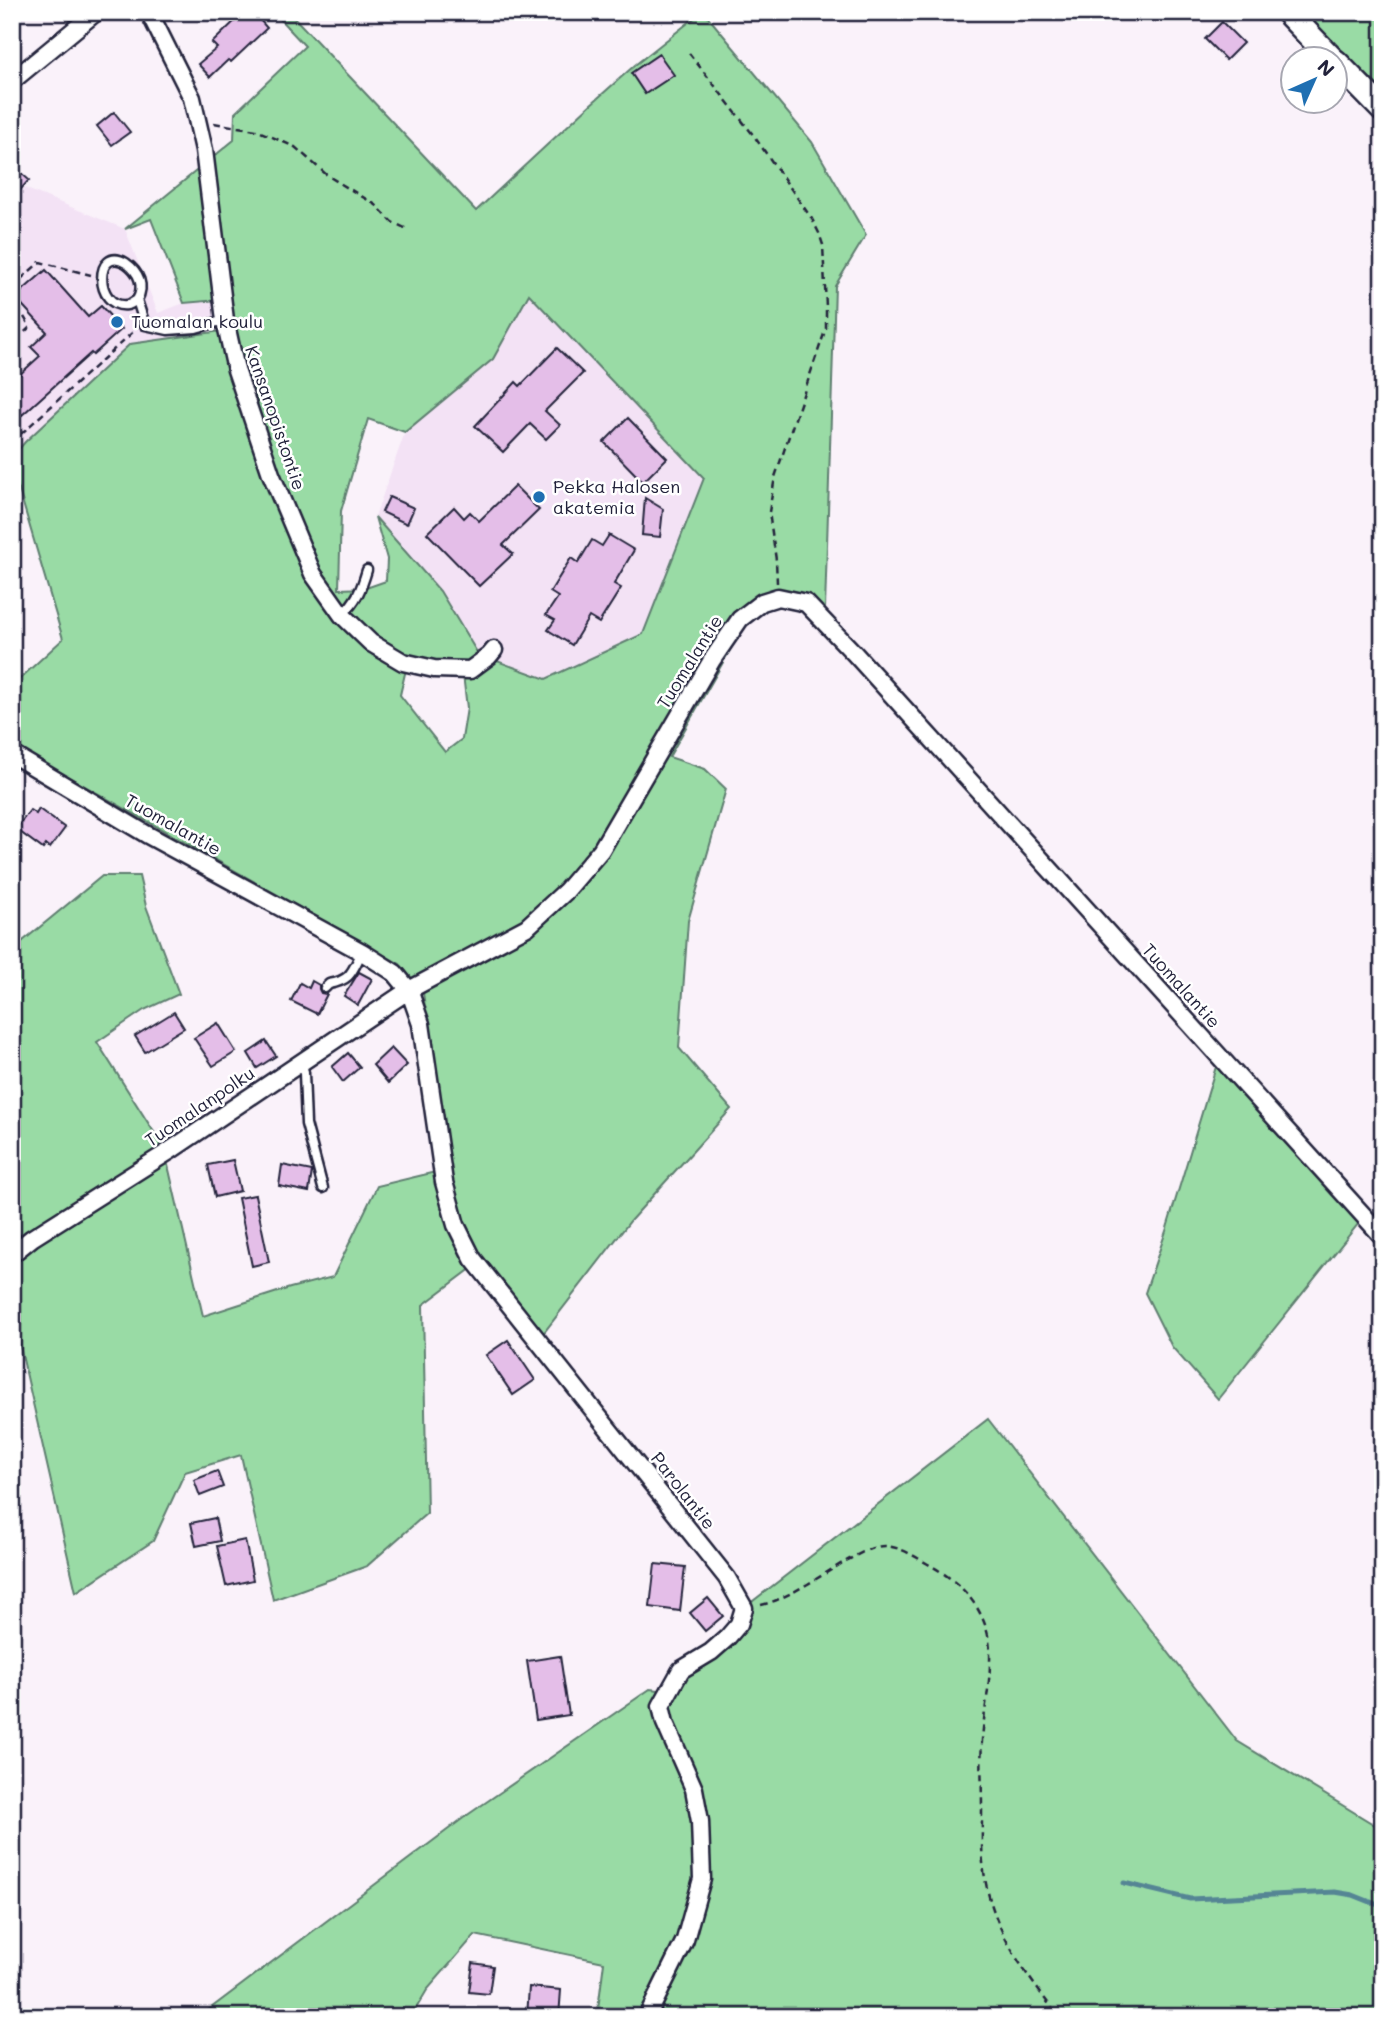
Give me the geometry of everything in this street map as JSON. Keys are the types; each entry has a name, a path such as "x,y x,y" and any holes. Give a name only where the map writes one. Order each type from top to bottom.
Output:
{"street":[{"path":"12,81 96,12"},
{"name":"Kansanopistontie","path":"149,12 192,98 198,121 225,320 236,370 271,474 313,574 342,615 371,643 403,662 434,669 470,670 494,650"},
{"path":"1287,12 1320,46"},
{"path":"1350,77 1383,110"},
{"name":"Tuomalantie","path":"12,754 146,834 362,952 396,973 409,989 527,926 566,891 601,850 712,660 740,619 762,602 778,597 806,603 1383,1237"},
{"name":"Tuomalanpolku","path":"12,1254 32,1238 168,1152 409,989"},
{"name":"Parolantie","path":"409,989 421,1024 444,1182 456,1225 473,1259 727,1578 744,1608"},
{"path":"647,2017 685,1940 702,1879 700,1821 694,1788 665,1723 661,1706 681,1670 711,1652 727,1638 739,1624 744,1608"}],"lane":[{"path":"114,260 122,261 136,270 141,283 137,300 127,305 108,297 101,283 101,273 114,260"},
{"path":"137,300 145,325 168,330 197,328 225,320"},
{"path":"342,615 359,594 367,570"},
{"path":"325,988 328,984 342,982 350,975 362,952"},
{"path":"302,1062 306,1124 323,1188"}],"path":[{"path":"689,53 754,136 812,219 823,244 826,328 775,477 769,512 778,597"},
{"path":"198,121 256,130 295,147 327,176 376,205 392,222 409,230"},
{"path":"12,286 40,262 101,278"},
{"path":"12,296 30,327 12,344"},
{"path":"12,442 132,332 145,325"},
{"path":"744,1608 767,1604 864,1551 883,1546 901,1549 950,1576 968,1594 985,1628 990,1651 981,1753 982,1856 986,1881 1011,1951 1028,1978 1059,2017"}],"shaded area":[{"name":"Tuomalan koulu","path":"12,183 125,229 158,313 184,303 218,300 222,331 25,442 12,457"},
{"name":"Pekka Halosen akatemia","path":"529,293 704,478 643,634 546,679 478,654 440,591 375,517 405,432 493,359"}],"green space":[{"path":"273,12 289,12 476,211 635,65 704,12 812,142 866,235 835,286 825,609 802,612 782,604 762,610 746,622 669,757 705,769 726,789 688,921 679,1048 731,1109 631,1220 542,1335 484,1259 423,1305 427,1513 367,1566 273,1600 241,1455 185,1472 153,1541 76,1592 12,1311 12,950 102,876 139,876 146,906 179,994 144,1010 97,1042 164,1148 203,1316 333,1277 377,1186 448,1169 423,993 400,964 12,745 12,686 63,639 12,466 12,457 130,344 222,331 218,300 184,303 151,219 125,229 234,140 235,113 305,46","holes":["529,294 704,478 643,634 546,679 478,654 440,591 375,517 387,559 386,581 366,588 339,589 341,511 368,419 405,432 493,359","409,656 443,666 462,666 467,708 462,739 445,752 400,695"]},
{"path":"1303,12 1383,12 1383,94 1350,60 1350,46 1336,46"},
{"path":"1218,1060 1362,1219 1218,1399 1172,1347 1145,1293"},
{"path":"988,1419 1237,1741 1383,1830 1383,2008 1379,2017 597,2017 604,1962 475,1935 427,1990 411,2017 199,2017 466,1816 650,1689 669,1691 711,1652 744,1608"}],"building":[{"path":"244,12 253,12 267,28 231,62 228,60 210,77 198,64 217,48 212,43"},
{"path":"1222,22 1243,43 1226,60 1205,39"},
{"path":"659,54 674,75 645,94 631,73"},
{"path":"114,112 130,132 112,145 97,126"},
{"path":"12,165 29,180 12,199"},
{"path":"46,270 88,317 101,306 122,329 22,415 12,403 12,367 19,375 40,356 31,347 47,332 15,297"},
{"path":"557,348 583,373 545,411 560,425 546,439 530,424 503,452 475,426 516,382 520,386"},
{"path":"628,418 667,458 643,482 604,442"},
{"path":"515,486 539,510 503,545 513,554 479,586 427,533 454,507 464,518 470,512 479,521"},
{"path":"389,497 414,508 407,524 382,512"},
{"path":"645,498 663,509 660,537 642,535"},
{"path":"609,535 634,550 614,584 621,588 599,623 589,617 572,645 548,630 555,620 546,615 558,597 550,592 571,558 578,563 592,540 602,546"},
{"path":"39,809 65,828 50,848 46,845 43,849 16,829 30,810 36,814"},
{"path":"359,972 372,979 358,1005 344,996"},
{"path":"312,981 319,985 321,993 327,994 317,1014 291,1001 300,983 309,988"},
{"path":"174,1012 184,1028 145,1052 135,1036"},
{"path":"218,1023 236,1052 213,1066 194,1038"},
{"path":"266,1041 276,1056 257,1068 248,1053"},
{"path":"391,1048 407,1065 388,1083 373,1065"},
{"path":"348,1053 360,1067 343,1082 332,1067"},
{"path":"233,1160 240,1191 215,1197 208,1165"},
{"path":"282,1165 312,1171 309,1192 279,1186"},
{"path":"255,1195 269,1262 252,1266 238,1198"},
{"path":"508,1340 535,1380 513,1395 486,1355"},
{"path":"217,1471 223,1487 200,1496 194,1480"},
{"path":"215,1518 220,1541 196,1546 191,1523"},
{"path":"245,1540 253,1580 226,1586 217,1546"},
{"path":"655,1564 685,1567 680,1611 650,1607"},
{"path":"708,1598 723,1616 705,1631 690,1613"},
{"path":"560,1656 569,1715 536,1720 527,1661"},
{"path":"473,1963 493,1966 489,1994 469,1992"},
{"path":"529,1987 561,1990 559,2017 527,2017"}],"waterway":[{"path":"1124,1883 1190,1899 1335,1892 1353,1895 1383,1907"}],"place":[{"name":"Tuomalan koulu","path":"117,322"},
{"name":"Pekka Halosen akatemia","path":"539,497"}]}
